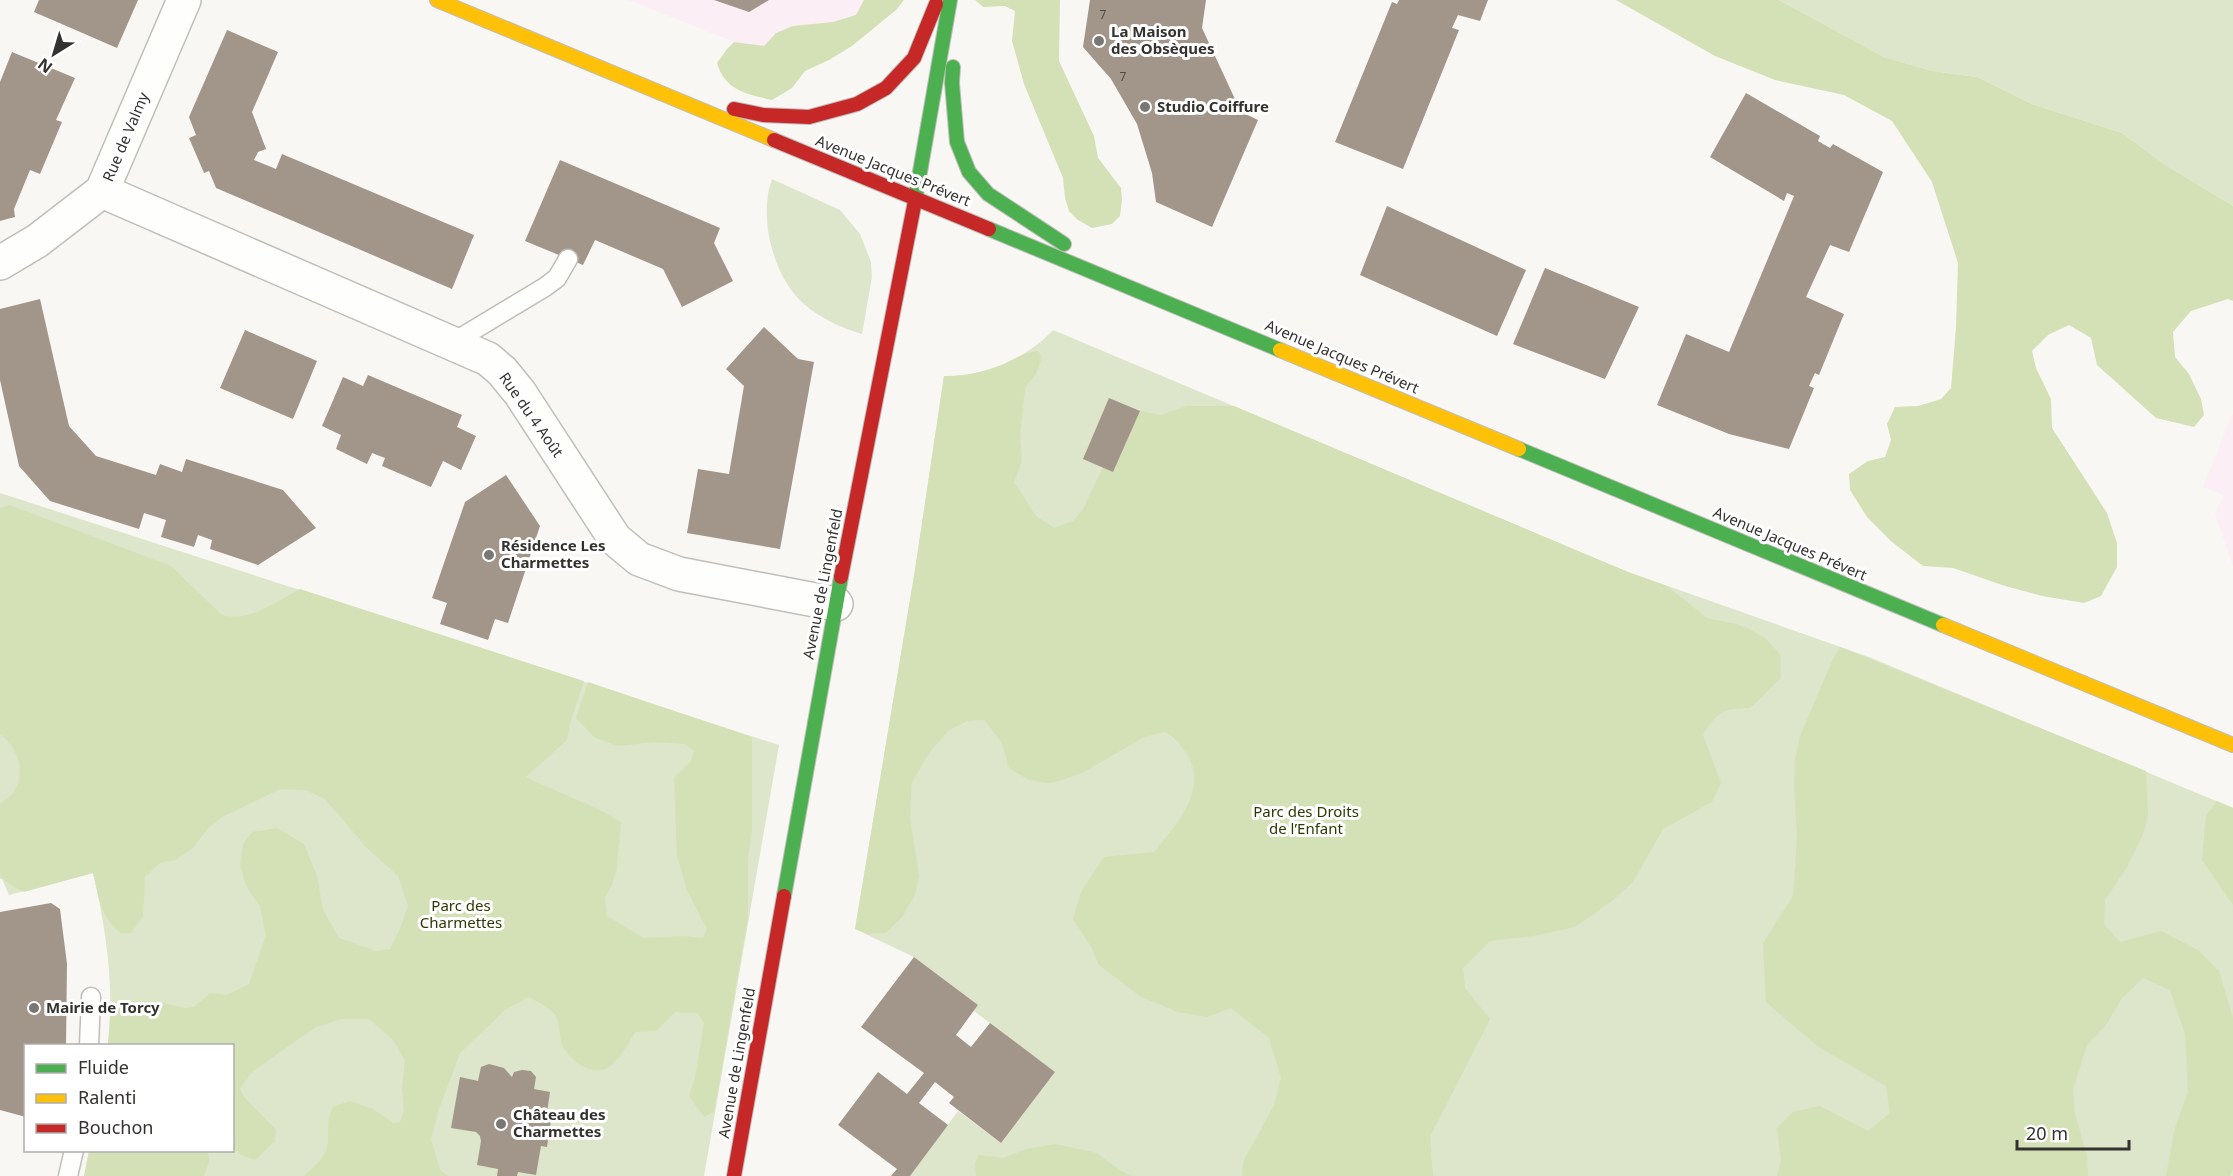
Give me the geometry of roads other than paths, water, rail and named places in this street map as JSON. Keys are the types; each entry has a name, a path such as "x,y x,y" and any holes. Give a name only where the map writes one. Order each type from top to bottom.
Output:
{"main road":[{"name":"Avenue Jacques Prévert","path":"437,0 2233,745"},
{"path":"665,95 764,115 809,117 857,104 886,88 914,58 938,0"},
{"name":"Avenue de Lingenfeld","path":"734,1176 836,604 916,198 950,0"},
{"path":"958,0 952,82 957,142 969,171 988,194 1085,258 1142,292"}],"street":[{"name":"Rue de Valmy","path":"0,263 45,236 102,191 184,0"},
{"name":"Rue du 4 Août","path":"102,191 488,359 502,371 520,393 615,539 639,559 679,574 836,604"}],"lane":[{"path":"452,343 546,287 557,278 568,259"},
{"path":"89,1044 91,997"},
{"path":"68,1176 74,1152"}],"place":[{"name":"La Maison des Obsèques","path":"1099,41"},
{"name":"Studio Coiffure","path":"1145,107"},
{"name":"Résidence Les Charmettes","path":"489,555"},
{"name":"Mairie de Torcy","path":"34,1008"},
{"name":"Château des Charmettes","path":"501,1124"}],"park label":[{"name":"Parc des Droits de l’Enfant","path":"1306,820"},
{"name":"Parc des Charmettes","path":"461,914"}]}
